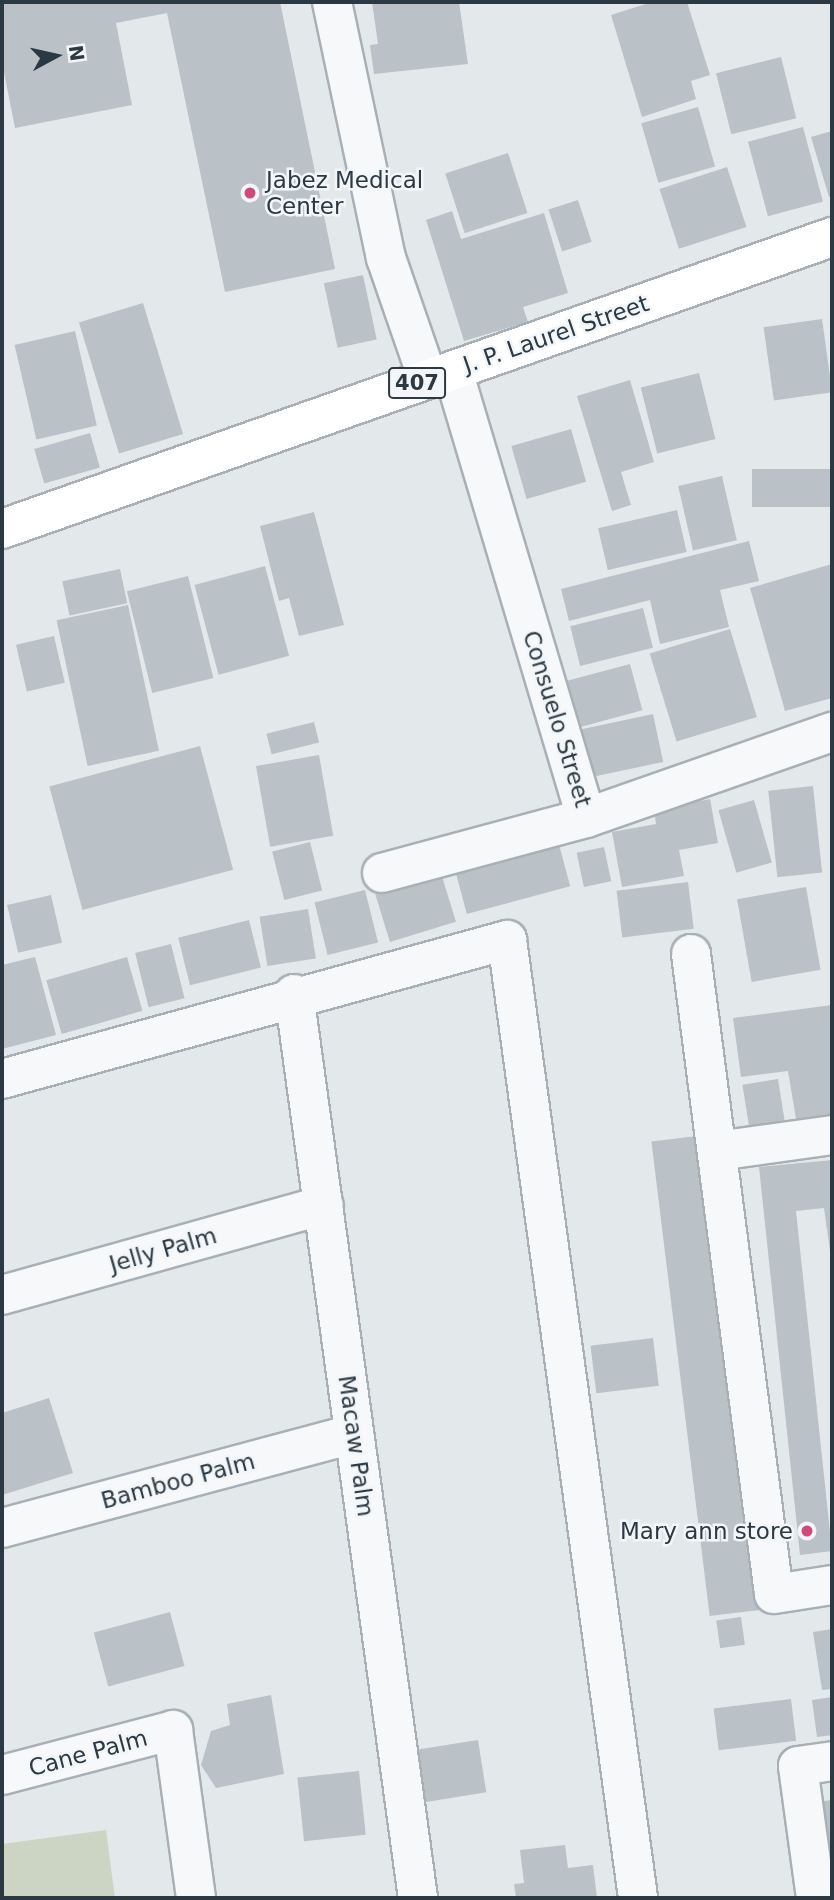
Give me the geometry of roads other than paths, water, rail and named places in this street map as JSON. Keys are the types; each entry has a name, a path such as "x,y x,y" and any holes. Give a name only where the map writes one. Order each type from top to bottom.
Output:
{"main road":[{"name":"J. P. Laurel Street","path":"2,529 832,237"}],"street":[{"name":"Consuelo Street","path":"332,2 386,258 440,375 586,818 832,732"},
{"path":"382,873 586,818"},
{"path":"2,1079 294,994 506,940 638,1898"},
{"path":"691,954 774,1594 832,1586"},
{"name":"Macaw Palm","path":"294,994 418,1898"},
{"path":"717,1151 832,1135"},
{"name":"Jelly Palm","path":"2,1295 324,1205"},
{"name":"Bamboo Palm","path":"2,1528 354,1434"},
{"name":"Cane Palm","path":"2,1775 173,1730 196,1898"},
{"path":"816,1898 798,1766 832,1761"}],"place":[{"name":"Jabez Medical Center","path":"250,193"},
{"name":"Mary ann store","path":"807,1531"}]}
